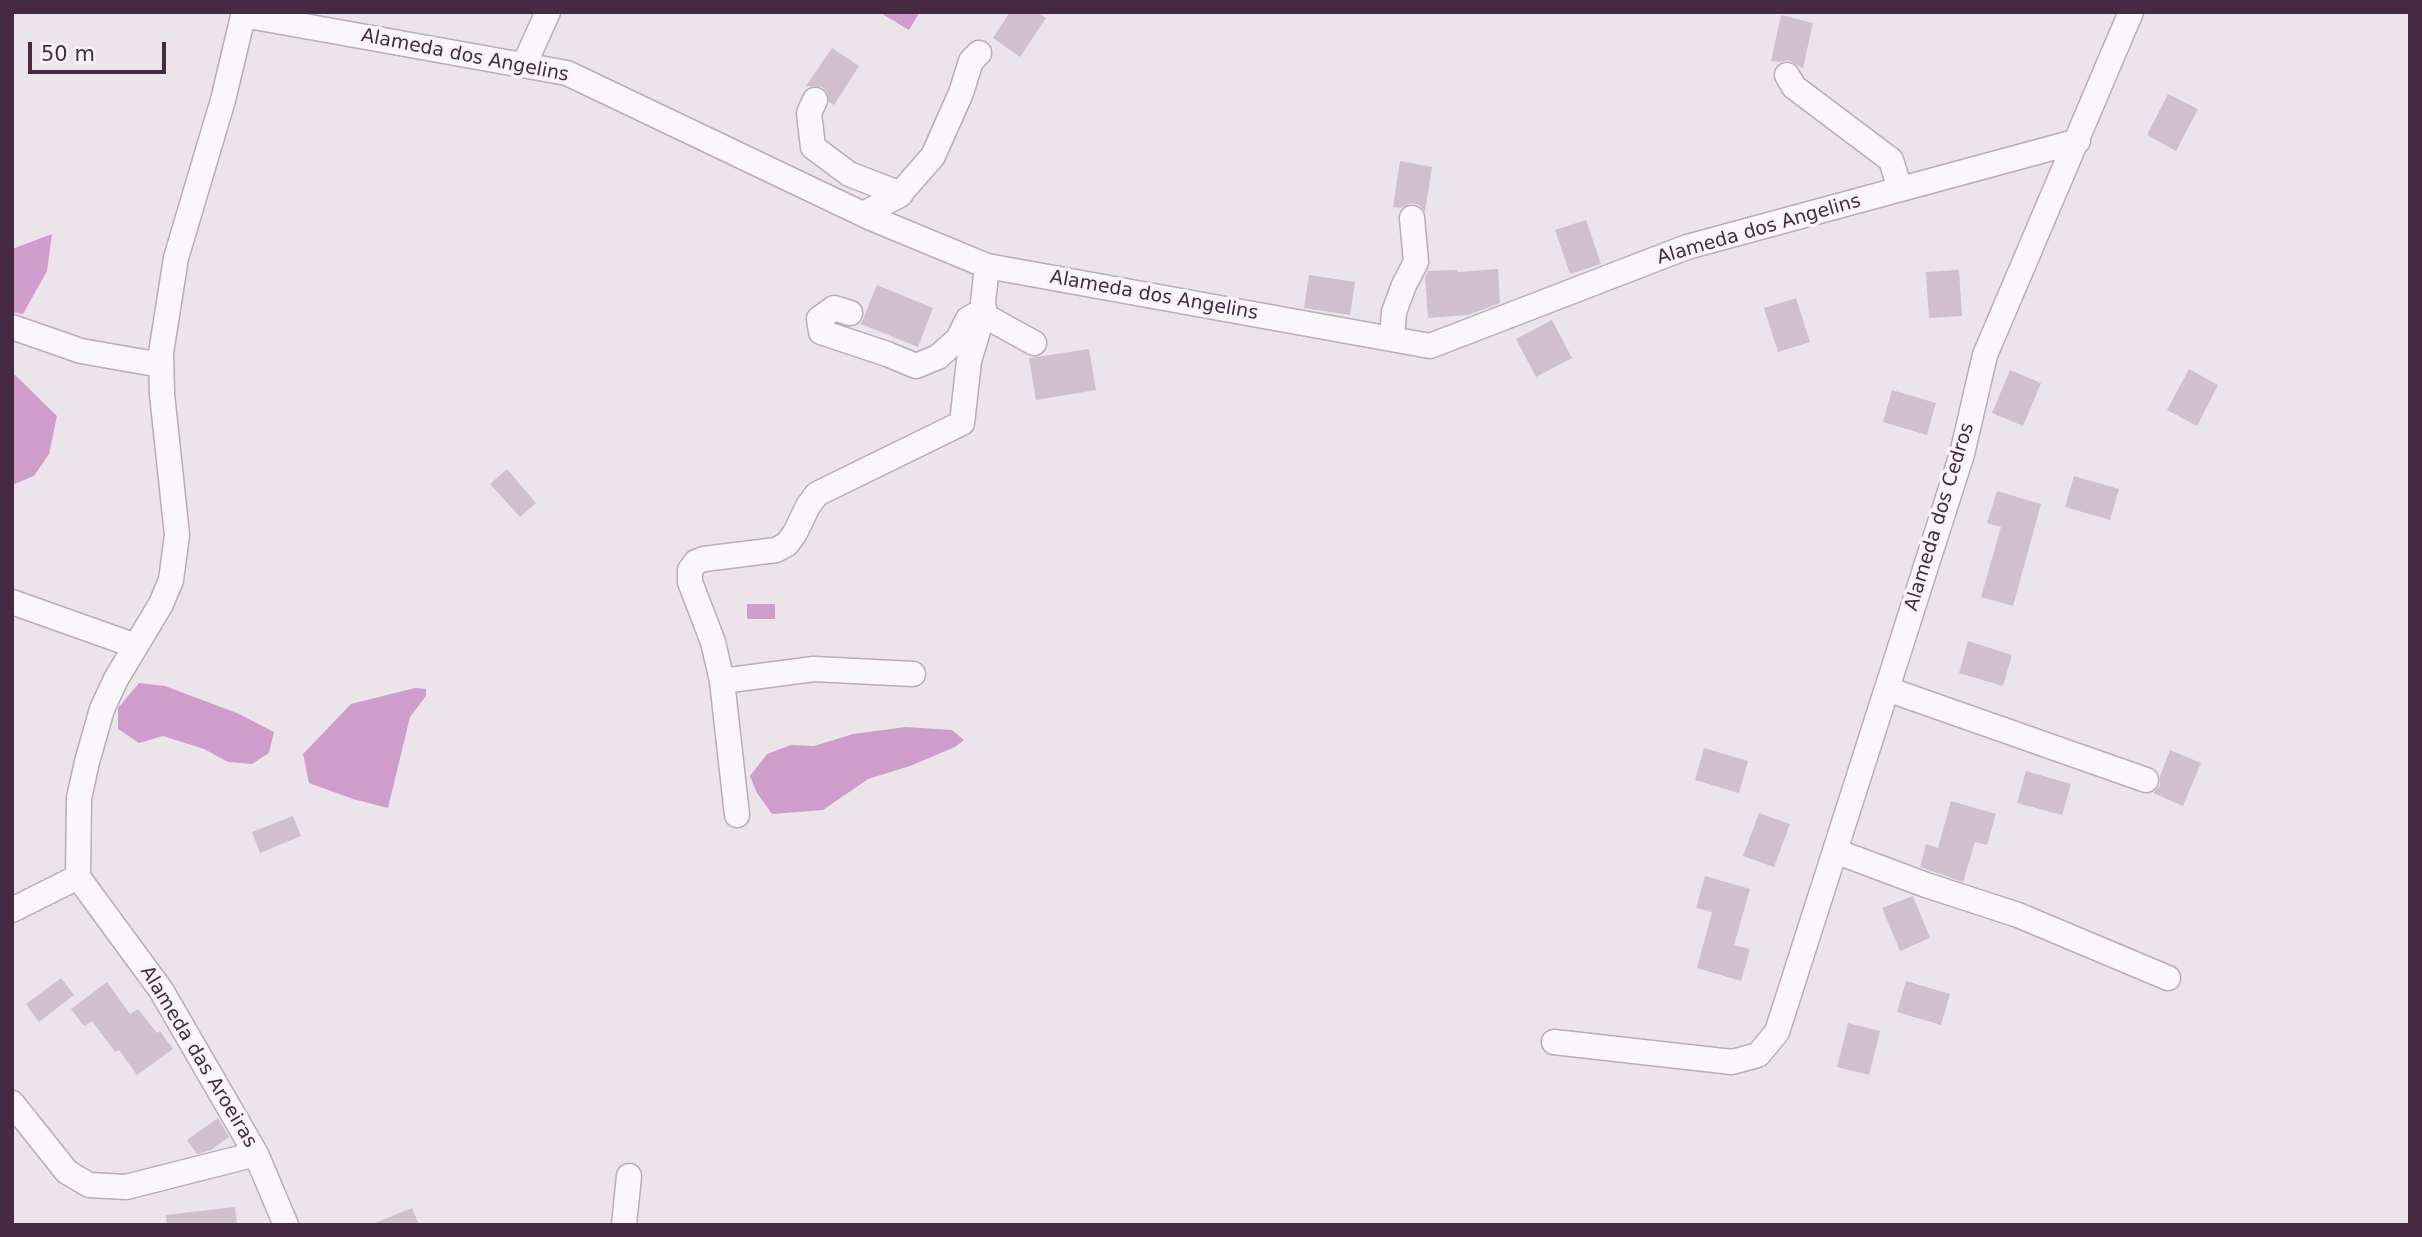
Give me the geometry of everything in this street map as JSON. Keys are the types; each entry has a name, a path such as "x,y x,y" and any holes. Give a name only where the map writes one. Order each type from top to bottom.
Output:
{"street":[{"path":"524,65 548,12"},
{"name":"Alameda dos Cedros","path":"1554,1042 1732,1062 1758,1055 1777,1031 1962,454 1985,355 2131,12"},
{"path":"12,911 78,877 79,799 86,762 102,709 167,592 175,556 176,517 162,394 161,353 176,258 223,100 244,14"},
{"name":"Alameda dos Angelins","path":"244,14 567,73 863,214 987,266 1430,346 1688,247 2078,141"},
{"path":"863,214 901,194 933,156 961,93 971,61 979,53"},
{"path":"1787,75 1794,86 1891,160 1900,189"},
{"path":"816,100 809,113 813,147 849,173 901,194"},
{"path":"1392,339 1394,312 1416,262 1412,218"},
{"path":"737,815 722,681 713,642 690,582 690,570 696,562 704,559 776,550 787,544 795,534 808,506 817,494 962,423 969,361 984,311 987,266"},
{"path":"850,313 834,308 819,319 821,332 916,366 938,357 958,339 968,319 984,311"},
{"path":"984,311 985,316 1034,343"},
{"path":"12,327 81,351 161,365"},
{"path":"12,602 136,646"},
{"path":"722,681 814,669 914,674"},
{"path":"1887,689 2146,780"},
{"path":"1835,851 2018,915 2168,978"},
{"name":"Alameda das Aroeiras","path":"78,877 161,990 256,1154 286,1225"},
{"path":"12,1103 66,1172 89,1185 126,1187 256,1154"},
{"path":"624,1225 629,1176"}],"shaded area":[{"path":"879,12 919,12 919,13 909,30"},
{"path":"52,234 47,271 23,314 12,312 12,249"},
{"path":"12,372 57,416 49,454 34,476 12,485"},
{"path":"747,604 775,604 775,619 747,619"},
{"path":"139,683 165,686 237,713 274,732 269,753 252,764 228,762 204,749 163,736 139,743 118,729 118,708"},
{"path":"415,688 426,689 426,696 410,717 388,808 309,783 303,754 351,704"},
{"path":"906,727 952,730 964,740 955,747 910,766 868,779 823,810 772,814 757,793 750,776 767,754 791,745 814,746 853,734"}],"building":[{"path":"1010,12 1037,12 1046,18 1020,57 993,38"},
{"path":"1781,15 1813,23 1803,68 1788,60 1771,61"},
{"path":"832,48 859,66 834,105 829,102 827,92 822,87 806,86"},
{"path":"2168,94 2198,109 2176,151 2147,135"},
{"path":"1400,161 1432,167 1425,212 1419,205 1411,203 1401,208 1393,207"},
{"path":"1586,220 1601,264 1570,274 1555,230"},
{"path":"1498,269 1500,303 1468,315 1428,318 1425,277 1428,271"},
{"path":"1959,270 1962,316 1929,318 1926,272"},
{"path":"1309,275 1355,282 1350,315 1304,308"},
{"path":"877,285 933,308 918,347 861,324"},
{"path":"1796,298 1810,342 1778,352 1764,308"},
{"path":"1552,320 1572,358 1536,377 1516,339"},
{"path":"1089,349 1096,390 1036,400 1029,358"},
{"path":"2189,369 2218,385 2197,426 2167,410"},
{"path":"2010,370 2041,383 2023,426 1992,413"},
{"path":"1892,390 1936,403 1927,435 1883,422"},
{"path":"507,469 536,503 520,517 490,484"},
{"path":"2074,476 2119,489 2110,520 2065,507"},
{"path":"1997,491 2041,504 2013,606 1981,597 2001,527 1987,523"},
{"path":"1968,641 2012,655 2003,686 1959,673"},
{"path":"1704,748 1748,761 1739,793 1695,780"},
{"path":"2170,750 2201,763 2183,806 2153,793 2160,786 2160,776"},
{"path":"2026,771 2071,784 2062,815 2017,803"},
{"path":"1951,801 1996,814 1987,845 1975,842 1963,882 1920,867 1926,844 1938,848"},
{"path":"1759,813 1790,824 1774,867 1743,856"},
{"path":"293,816 301,836 260,853 252,832"},
{"path":"1705,876 1750,889 1734,945 1750,949 1741,981 1697,968 1712,912 1696,908"},
{"path":"1913,896 1930,938 1900,951 1882,908"},
{"path":"61,978 74,995 39,1022 26,1004"},
{"path":"1906,981 1950,994 1941,1025 1897,1012"},
{"path":"107,982 130,1014 138,1009 173,1049 137,1075 119,1050 115,1052 92,1021 84,1026 71,1009"},
{"path":"1848,1023 1880,1031 1869,1075 1837,1067"},
{"path":"218,1118 229,1137 211,1150 197,1154 187,1140"},
{"path":"235,1207 237,1225 167,1225 166,1215"},
{"path":"412,1208 419,1225 372,1225 372,1224"}]}
